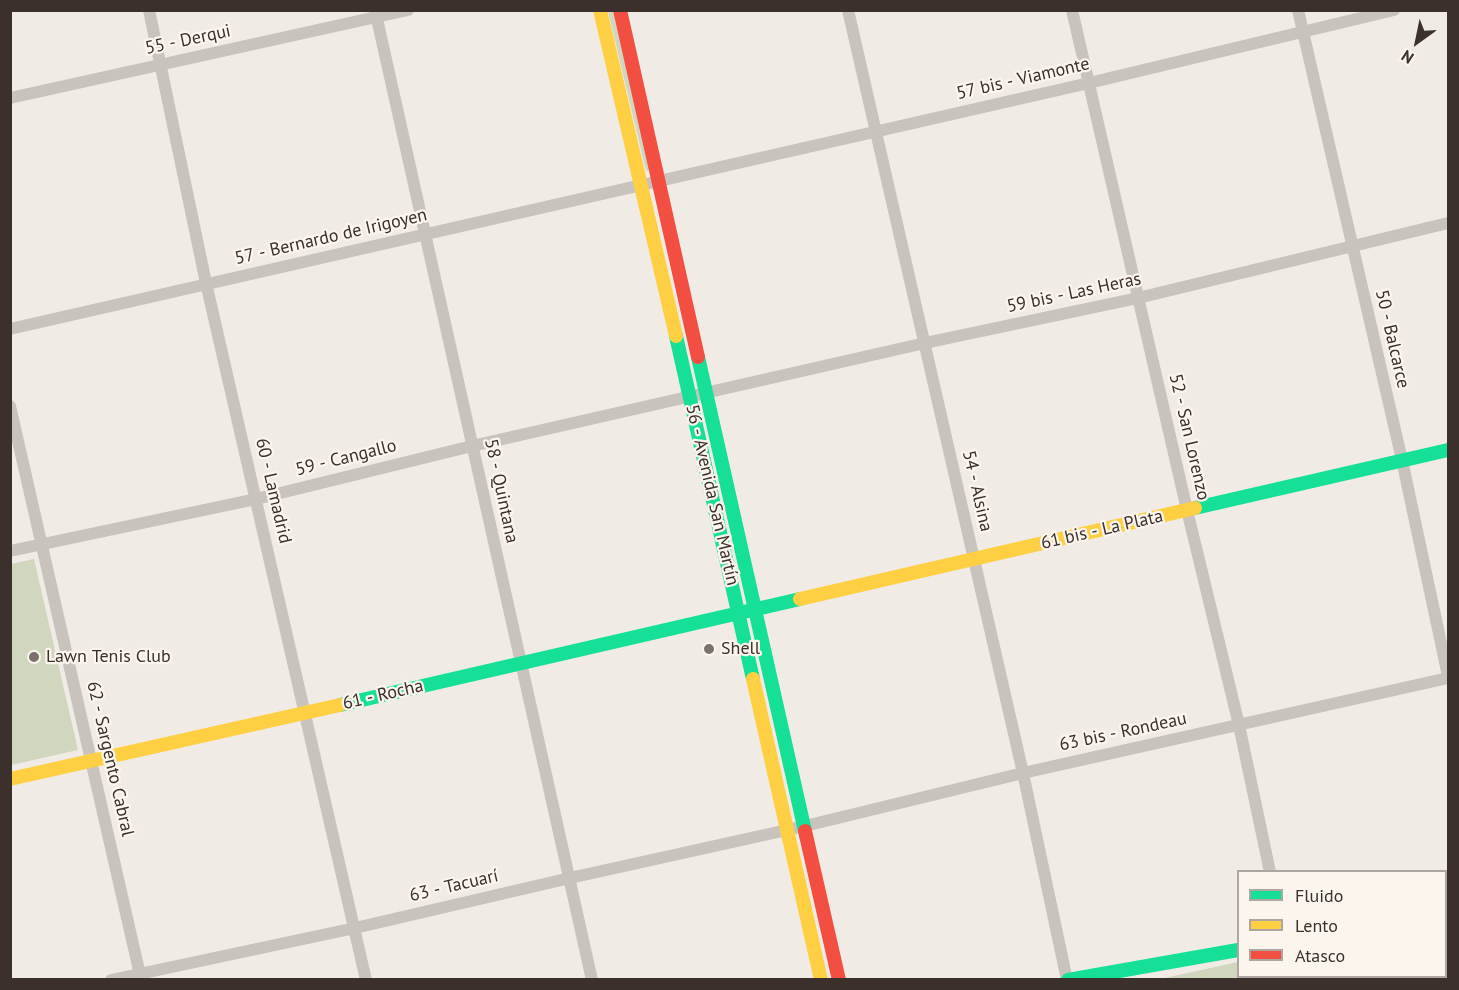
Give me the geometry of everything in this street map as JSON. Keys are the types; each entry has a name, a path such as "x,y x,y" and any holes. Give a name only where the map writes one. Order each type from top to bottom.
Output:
{"main road":[{"name":"56 - Avenida San Martín","path":"600,10 821,980"},
{"name":"56 - Avenida San Martín","path":"620,10 839,980"},
{"name":"61 bis - La Plata","path":"754,608 1449,450"},
{"name":"61 - Rocha","path":"10,779 306,713 754,608"},
{"path":"1067,980 1237,950"}],"street":[{"name":"60 - Lamadrid","path":"149,10 206,283 366,980"},
{"name":"55 - Derqui","path":"10,98 376,14 408,10"},
{"name":"54 - Alsina","path":"848,10 1023,772 1067,980"},
{"name":"52 - San Lorenzo","path":"1072,10 1239,725 1270,870"},
{"name":"50 - Balcarce","path":"1298,10 1402,460 1449,677"},
{"name":"57 bis - Viamonte","path":"660,181 1089,83 1394,10"},
{"name":"58 - Quintana","path":"376,14 592,980"},
{"name":"57 - Bernardo de Irigoyen","path":"10,329 660,181"},
{"name":"59 bis - Las Heras","path":"690,398 925,343 1138,298 1449,224"},
{"name":"59 - Cangallo","path":"10,551 256,499 472,446 690,398"},
{"name":"62 - Sargento Cabral","path":"10,406 140,976"},
{"name":"63 bis - Rondeau","path":"805,826 1023,772 1449,677"},
{"name":"63 - Tacuarí","path":"111,980 140,976 805,826"}],"green space":[{"path":"608,11 613,11 651,170 646,171"},
{"name":"Lawn Tenis Club","path":"34,559 78,750 11,765 11,564"},
{"path":"1237,962 1237,978 1282,978 1282,979 1160,979"}],"traffic: fast":[{"path":"676,336 753,679"},
{"path":"698,357 805,831"},
{"path":"1195,508 1448,450"},
{"path":"340,705 800,599"},
{"path":"1068,980 1237,950"}],"traffic: slow":[{"path":"600,10 676,336"},
{"path":"800,599 1195,508"},
{"path":"753,679 821,980"},
{"path":"10,779 340,705"}],"traffic: jam":[{"path":"620,10 698,357"},
{"path":"805,831 839,980"},
{"path":"1359,980 1366,978"}],"place":[{"name":"Shell","path":"709,649"},
{"name":"Lawn Tenis Club","path":"34,657"}]}
